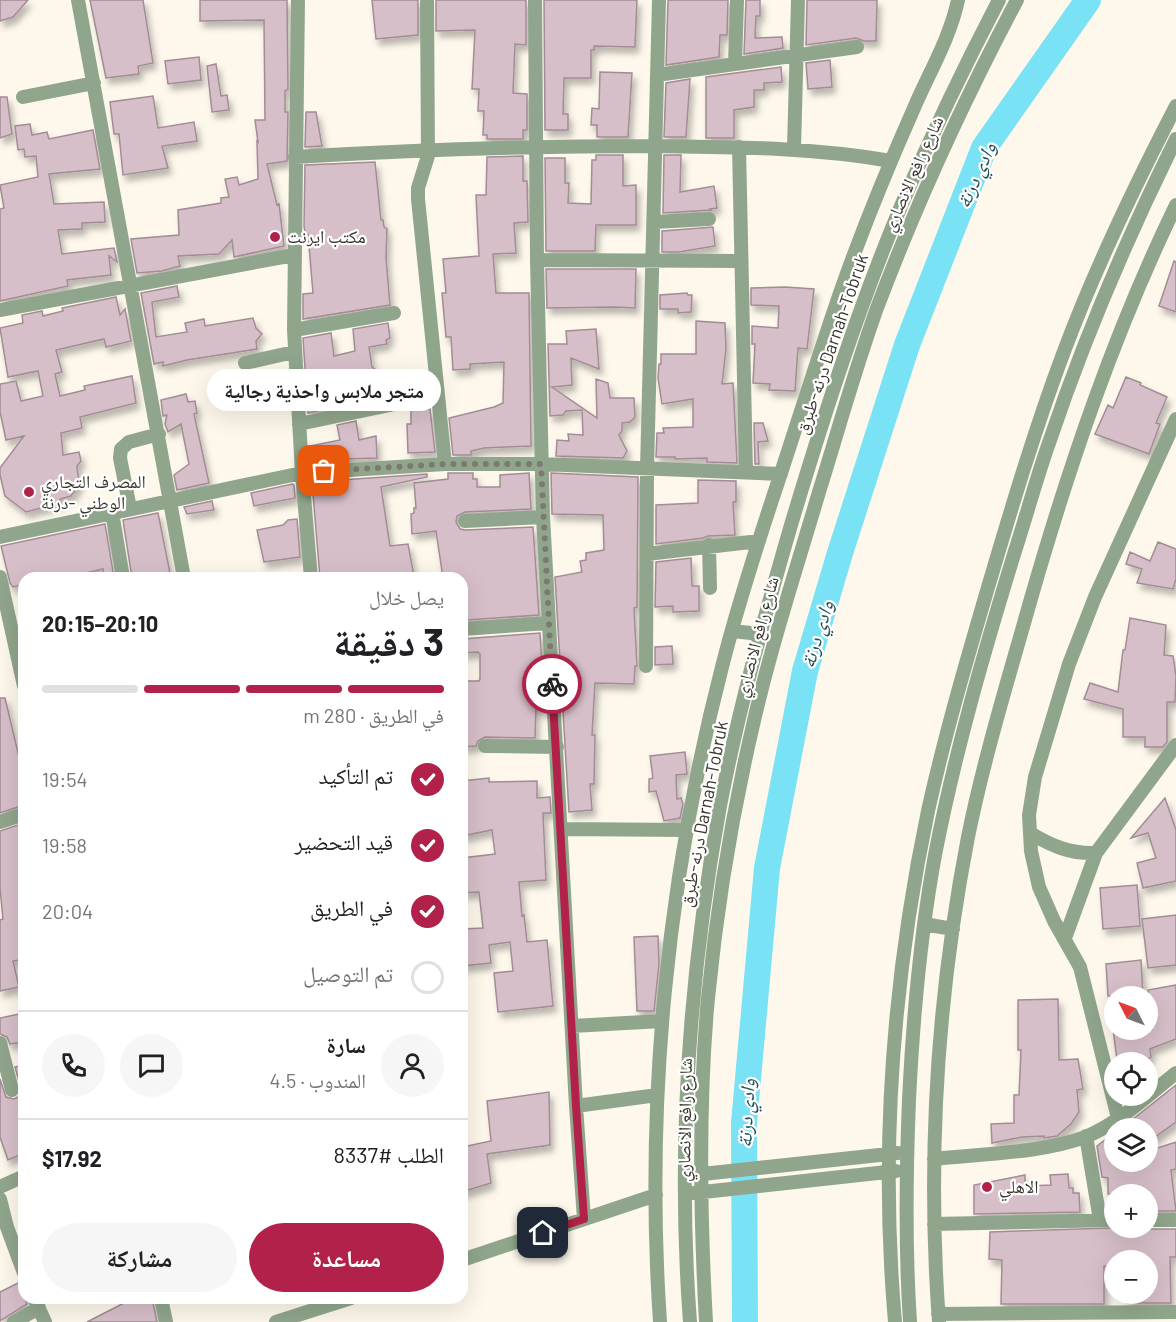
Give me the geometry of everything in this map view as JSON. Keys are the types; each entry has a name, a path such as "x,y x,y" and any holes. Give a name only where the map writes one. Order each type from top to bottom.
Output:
{"street":[{"path":"78,0 183,572"},
{"path":"298,0 294,352 310,572"},
{"path":"427,0 428,149 418,188 418,199 445,464"},
{"path":"535,0 537,260 543,517 584,1219"},
{"path":"646,666 647,469 659,0"},
{"path":"735,64 737,0"},
{"path":"794,149 798,0"},
{"path":"660,1322 656,1195 657,1095 662,1021 669,950 686,830 709,722 732,631 759,541 845,278 891,161 944,44 958,0"},
{"path":"944,44 956,30 964,15 967,0"},
{"name":"درنه-طبرق Darnah-Tobruk","path":"690,1322 685,1194 689,1051 700,934 721,803 761,634 824,418 865,297 927,148 999,0"},
{"name":"شارع رافع الانصاري","path":"706,1322 701,1192 704,1054 716,931 738,794 769,658 839,422 880,301 941,152 1017,0"},
{"path":"657,75 857,47"},
{"path":"23,97 94,83"},
{"path":"895,1322 890,1249 889,1154 896,1026 910,913 928,811 952,711 1016,494 1060,360 1111,238 1176,106"},
{"path":"910,1322 906,1257 907,1152 913,1043 924,924 945,806 968,709 1049,441 1099,308 1176,138"},
{"path":"295,157 428,149 656,146 794,149 852,154 891,161"},
{"path":"739,147 746,472"},
{"path":"1176,205 1125,320 1070,470 1020,636 978,792 953,929 939,1059 934,1159 938,1318 1176,1312"},
{"path":"655,222 708,219"},
{"path":"0,310 294,255"},
{"path":"537,260 741,261"},
{"path":"294,330 394,314"},
{"path":"245,363 294,352"},
{"path":"299,424 438,394"},
{"path":"1176,418 1095,597 1069,664 1035,777 1029,815 1029,833 1039,887 1082,974 1118,1118 1176,1073"},
{"path":"130,508 120,458 121,449 129,442 159,434"},
{"path":"0,537 302,473 445,464 541,464 781,474"},
{"path":"112,512 122,572"},
{"path":"465,520 543,517"},
{"path":"647,554 759,541"},
{"path":"709,545 710,588"},
{"path":"0,577 18,659"},
{"path":"468,629 548,623"},
{"path":"732,631 761,634"},
{"path":"1065,938 1096,853 1176,745"},
{"path":"485,746 557,747"},
{"path":"0,822 18,816"},
{"path":"561,829 686,830"},
{"path":"1029,833 1066,851 1096,853"},
{"path":"924,924 953,929"},
{"path":"572,1026 662,1021"},
{"path":"0,1043 12,1090"},
{"path":"576,1106 657,1095"},
{"path":"934,1159 1051,1146 1086,1136 1104,1126"},
{"path":"1086,1136 1100,1220"},
{"path":"685,1176 907,1152"},
{"path":"685,1194 907,1169"},
{"path":"0,1187 18,1179"},
{"path":"468,1258 656,1195"},
{"path":"0,1199 18,1257"},
{"path":"934,1224 1104,1220"},
{"path":"1158,1220 1176,1220"},
{"path":"14,1322 36,1304"},
{"path":"37,1304 45,1322"},
{"path":"162,1304 166,1322"},
{"path":"276,1322 309,1304"}],"building":[{"path":"0,0 28,0 13,17 0,21"},
{"path":"90,0 143,0 153,63 138,66 139,74 106,78"},
{"path":"200,0 287,0 288,89 285,91 285,112 288,112 287,161 267,164 277,205 279,204 284,246 234,257 232,240 219,254 178,256 180,266 162,271 137,273 131,239 179,235 178,210 221,203 221,198 229,197 225,179 237,177 239,185 258,179 258,142 255,120 265,120 264,20 200,21"},
{"path":"372,0 418,0 418,35 376,39"},
{"path":"436,0 526,0 526,45 515,44 513,93 527,94 527,130 523,130 523,139 487,139 487,135 483,135 484,111 478,111 479,89 472,89 475,30 436,31"},
{"path":"544,0 637,0 635,47 594,46 594,50 591,50 591,78 564,78 563,114 568,114 568,130 545,130"},
{"path":"668,0 728,0 727,35 720,35 719,57 666,65"},
{"path":"746,0 760,0 760,16 756,16 755,38 782,37 783,48 744,54"},
{"path":"807,0 877,0 876,41 856,38 806,45"},
{"path":"199,57 201,80 168,84 165,61"},
{"path":"830,60 832,87 808,89 806,63"},
{"path":"216,64 221,96 227,95 229,110 212,112 207,66"},
{"path":"781,67 782,82 764,83 764,90 754,90 754,107 734,110 734,138 706,138 706,77"},
{"path":"600,72 632,73 628,137 597,137 597,125 591,125 592,108 599,109"},
{"path":"690,79 686,137 664,137 666,83"},
{"path":"153,96 158,128 194,122 197,141 162,146 168,168 123,175 119,134 114,134 110,102"},
{"path":"0,97 7,97 12,134 0,138"},
{"path":"306,112 316,112 322,146 305,147"},
{"path":"30,124 32,135 47,132 49,139 93,130 100,169 49,174 54,204 104,202 105,222 82,223 82,229 58,230 62,254 114,248 117,262 109,256 111,275 67,280 68,286 0,301 0,209 4,208 0,185 38,177 36,156 25,157 24,149 18,150 15,126"},
{"path":"596,155 623,155 623,186 636,185 636,225 596,225 595,251 546,251 545,158 565,158 565,183 569,183 568,203 591,204 592,160 596,160"},
{"path":"664,155 681,155 680,192 714,186 717,208 663,213"},
{"path":"523,156 523,181 527,181 528,222 514,223 516,253 493,254 496,293 529,293 531,446 484,448 471,451 471,455 453,455 449,418 503,403 504,362 470,364 470,369 453,370 451,337 446,337 442,293 446,293 443,259 479,256 476,195 486,195 487,157"},
{"path":"375,162 381,220 387,229 386,258 390,305 303,319 303,294 313,293 308,234 304,226 305,165"},
{"path":"713,227 715,246 679,252 662,252 662,231"},
{"path":"1174,261 1176,262 1176,312 1159,306"},
{"path":"546,269 636,269 635,308 547,308"},
{"path":"177,286 179,297 152,302 156,337 187,332 185,323 204,319 205,326 253,318 256,328 262,334 256,341 257,349 163,366 163,362 154,364 141,293"},
{"path":"751,288 814,289 807,349 798,348 795,391 769,390 770,384 753,383 755,344 752,344 752,326 778,328 779,306 751,305"},
{"path":"687,293 692,295 691,312 678,313 678,309 660,309 660,295"},
{"path":"116,297 120,315 125,309 131,341 106,347 104,339 56,350 62,372 55,374 60,396 85,390 84,386 132,376 136,403 80,417 82,428 61,433 63,455 79,452 81,461 77,466 79,485 71,496 60,499 60,503 26,512 5,496 0,475 0,468 24,436 6,440 0,412 0,384 16,381 21,401 43,396 38,371 8,377 0,328 23,323 22,315 42,311 43,316 63,311 62,308"},
{"path":"696,321 725,323 726,349 722,384 733,383 737,463 707,462 707,458 656,457 657,433 664,433 663,428 693,427 693,399 662,404 658,378 661,354 696,354"},
{"path":"388,323 390,338 386,340 387,344 369,347 372,367 384,375 395,373 398,393 308,413 303,338 331,333 334,356 355,351 353,329"},
{"path":"596,329 599,369 571,358 572,385 552,387 597,418 596,379 608,383 610,398 634,398 635,417 630,422 622,423 622,431 619,435 627,451 623,458 556,456 557,440 569,441 568,434 583,435 582,410 566,411 563,415 550,416 548,344 567,344 566,331"},
{"path":"1126,377 1167,397 1156,423 1160,424 1149,454 1095,434 1108,405 1113,408"},
{"path":"186,394 188,402 195,401 197,413 194,414 209,483 177,490 174,475 189,464 181,424 168,432 165,424 167,415 163,416 161,400"},
{"path":"430,409 435,452 408,453 407,424 411,424 411,410"},
{"path":"356,421 359,440 376,436 377,458 310,460 310,446 340,440 337,425"},
{"path":"754,423 763,423 768,441 758,442 759,464 755,464"},
{"path":"448,473 473,473 473,479 477,479 477,487 500,487 500,475 529,473 531,509 465,512 457,516 456,522 460,529 465,530 533,527 539,615 468,620 468,572 442,572 436,531 412,534 411,514 416,508 414,483 448,479"},
{"path":"551,473 638,477 637,607 634,608 637,666 635,666 634,684 595,683 592,735 595,735 594,784 590,784 592,810 569,812 555,577 582,572 580,561 586,560 586,553 604,550 603,515 552,514"},
{"path":"427,474 427,477 381,487 390,546 408,544 413,572 320,572 312,482"},
{"path":"698,480 736,481 736,502 733,502 735,535 708,536 656,544 656,505 698,503"},
{"path":"292,484 295,498 254,506 251,493"},
{"path":"212,501 214,510 187,514 184,507"},
{"path":"158,513 170,572 131,572 123,520"},
{"path":"297,519 300,557 264,562 257,530 283,525 288,520"},
{"path":"105,524 113,572 103,572 103,569 90,572 18,572 18,586 13,587 1,546"},
{"path":"1158,542 1176,549 1176,579 1173,589 1137,583 1142,569 1126,564 1130,552 1150,561"},
{"path":"691,558 692,586 699,586 699,611 673,612 673,606 655,607 656,562"},
{"path":"1130,618 1166,625 1164,655 1173,656 1176,676 1175,702 1167,702 1167,742 1163,747 1145,747 1145,737 1123,737 1123,709 1084,699 1090,683 1118,692"},
{"path":"540,633 543,682 537,682 535,738 485,737 478,741 476,746 468,747 468,681 479,681 480,679 480,654 468,653 468,639"},
{"path":"672,646 673,664 655,665 655,647"},
{"path":"0,698 5,698 18,753 18,807 0,813"},
{"path":"685,752 687,774 676,775 677,799 681,798 683,804 680,818 664,821 656,791 649,792 649,779 653,778 650,756"},
{"path":"489,778 489,782 537,781 537,798 550,797 551,813 543,813 546,880 519,882 527,942 547,940 553,1006 498,1012 494,973 513,971 510,942 489,945 491,963 468,965 468,929 483,928 479,892 468,893 468,857 495,854 492,830 468,835 468,780"},
{"path":"1165,798 1176,830 1176,881 1143,888 1137,863 1156,858 1148,833 1131,838"},
{"path":"18,825 18,960 13,961 18,987 0,991 0,920 3,919 0,888 0,831"},
{"path":"1137,885 1140,926 1103,929 1100,888"},
{"path":"1176,915 1176,965 1148,968 1142,919"},
{"path":"658,936 659,964 654,1011 637,1011 634,937"},
{"path":"1141,960 1142,986 1107,986 1106,964"},
{"path":"1176,985 1176,1039 1150,1049 1150,1052 1116,1052 1114,1040 1158,1040 1158,988"},
{"path":"1058,999 1059,1060 1078,1059 1083,1089 1077,1090 1079,1112 1071,1124 1057,1136 1022,1137 992,1143 991,1124 1014,1123 1014,1095 1019,1095 1021,1050 1018,1050 1018,1000"},
{"path":"18,1014 18,1043 10,1044 7,1037 0,1034 0,1018"},
{"path":"0,1079 6,1097 14,1099 18,1097 18,1156 8,1160 0,1137"},
{"path":"1176,1085 1176,1122 1158,1135 1158,1118 1134,1118 1149,1106 1158,1106 1158,1099"},
{"path":"549,1092 550,1145 487,1154 491,1183 468,1190 468,1146 491,1141 487,1101"},
{"path":"1104,1141 1104,1172 1158,1172 1158,1148 1176,1142 1176,1169 1171,1170 1176,1211 1158,1211 1158,1184 1108,1184 1108,1178 1102,1177 1097,1146"},
{"path":"1068,1174 1069,1188 1073,1188 1073,1193 1079,1193 1080,1212 974,1214 974,1185 1025,1175 1025,1186 1051,1185 1050,1175"},
{"path":"1104,1228 1104,1238 1158,1238 1158,1229 1176,1229 1176,1257 1170,1257 1171,1303 1158,1303 1158,1250 1104,1250 1104,1304 1001,1304 1002,1260 989,1259 990,1232"},
{"path":"18,1283 18,1304 27,1304 0,1321 0,1292"},
{"path":"122,1304 153,1304 157,1322 87,1322"}],"waterway":[{"name":"وادي درنة","path":"745,1322 744,1123 767,868 805,671 840,553 907,345 984,148 1088,0"}],"way so far":[{"path":"324,471 445,464 541,464 552,684"}],"place":[{"name":"مكتب ايرنت","path":"275,237"},
{"name":"متجر ملابس واحذية رجالية","path":"324,471"},
{"name":"المصرف التجاري الوطني -درنة","path":"29,492"},
{"name":"الاهلي","path":"987,1187"}],"route":[{"path":"543,1233 584,1219 552,684"}]}
